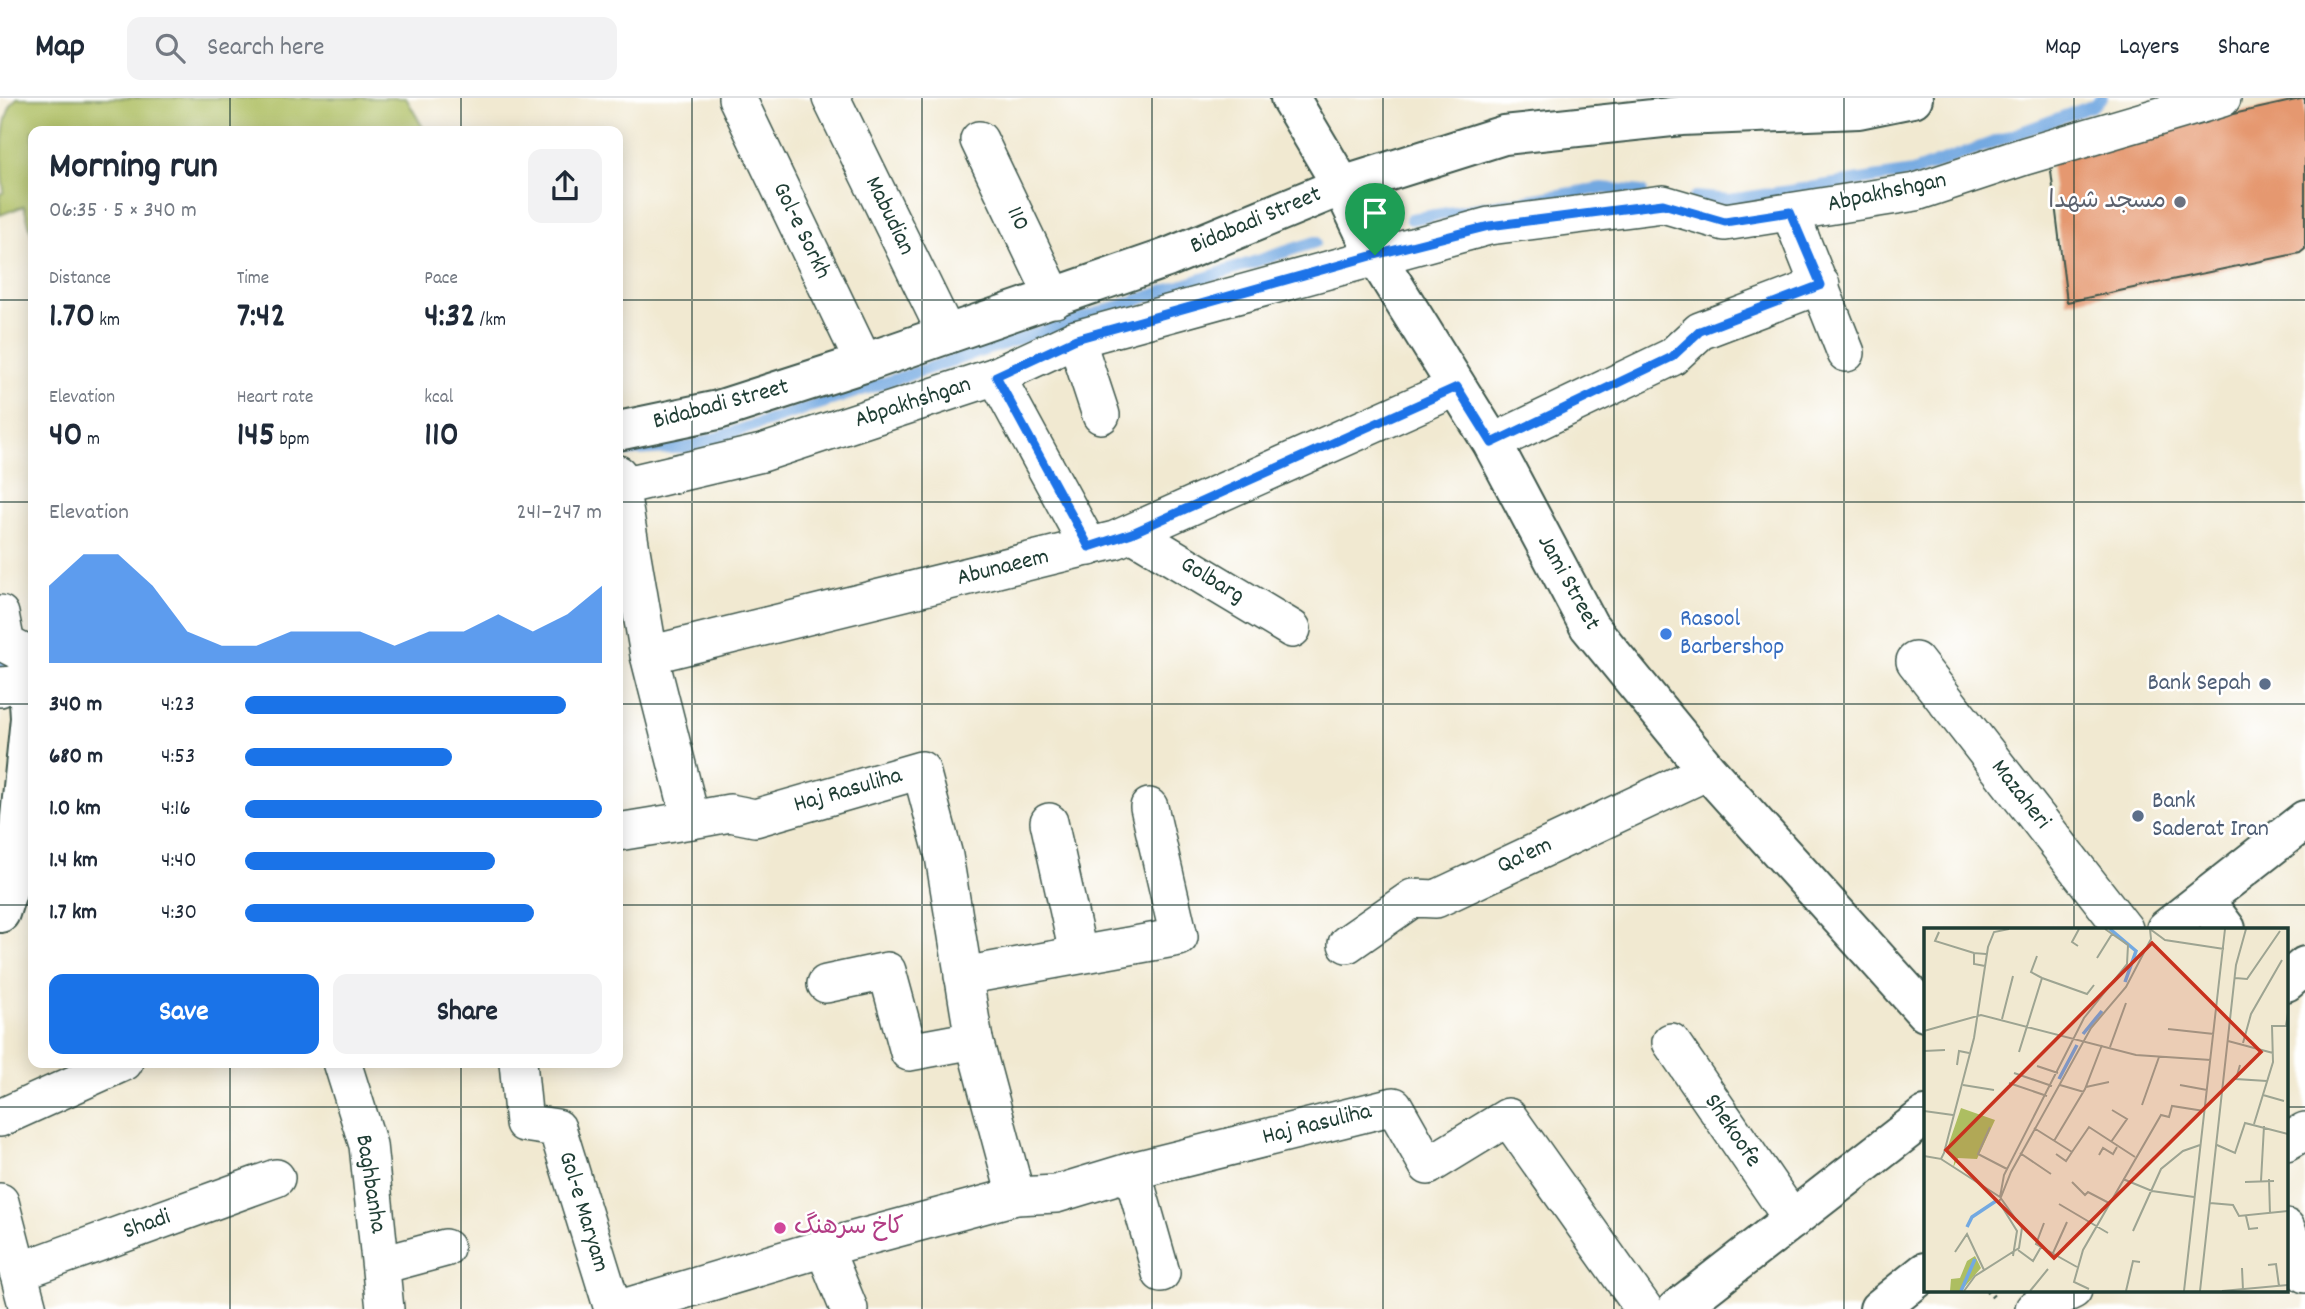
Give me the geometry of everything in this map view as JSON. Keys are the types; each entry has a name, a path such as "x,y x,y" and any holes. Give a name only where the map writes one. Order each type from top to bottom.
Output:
{"street":[{"name":"Gol-e Sorkh","path":"737,98 864,363"},
{"name":"Mabudian","path":"831,98 947,335"},
{"name":"Jami Street","path":"1290,98 1342,186 1375,255 1492,443 1589,626 1708,771 1924,1011"},
{"name":"Bidabadi Street","path":"623,430 718,410 947,335 1003,313 1055,299 1167,258 1342,186 1503,135 1681,116 1859,109 1913,98"},
{"name":"Abpakhshgan","path":"623,482 762,453 996,376 1076,339 1375,255 1489,226 1663,204 1725,222 1916,192 2025,156 2222,98"},
{"name":"110","path":"979,140 1055,299"},
{"path":"1790,212 1846,354"},
{"path":"1492,443 1672,357 1700,331 1821,285"},
{"path":"1076,339 1101,415"},
{"path":"996,376 1089,547"},
{"name":"Abunaeem","path":"649,655 1089,547 1132,533 1457,387"},
{"path":"623,506 649,655 691,820 623,831"},
{"name":"Golbarg","path":"1132,533 1292,629"},
{"path":"0,614 6,644 23,684 15,867 0,913"},
{"name":"Mazaheri","path":"1915,661 2123,928"},
{"name":"Haj Rasuliha","path":"691,820 730,813 755,818 921,770 944,856 974,1040 1016,1196"},
{"name":"Qa'em","path":"1347,944 1413,898 1436,899 1708,771"},
{"path":"963,976 1078,953 1179,937 1149,807"},
{"path":"2169,928 2215,914 2305,820"},
{"path":"1049,822 1078,953"},
{"path":"2288,980 2305,966"},
{"path":"826,984 887,971 909,1052 974,1040"},
{"name":"Shekoofe","path":"1671,1042 1793,1220"},
{"path":"0,1118 111,1068"},
{"name":"Baghbanha","path":"344,1068 368,1145 385,1309"},
{"name":"Gol-e Maryam","path":"516,1068 524,1124 557,1128 612,1309"},
{"name":"Haj Rasuliha","path":"620,1309 824,1248 1016,1196 1056,1194 1132,1171 1394,1106 1428,1166 1508,1117 1644,1309"},
{"path":"1677,1309 1924,1117"},
{"path":"2288,1141 2305,1131"},
{"path":"1132,1171 1161,1273"},
{"name":"Shadi","path":"18,1272 276,1178"},
{"path":"0,1202 28,1309"},
{"path":"382,1265 445,1248"},
{"path":"824,1248 849,1309"},
{"path":"1879,1309 1924,1273"},
{"path":"2034,1309 2069,1292"}],"green space":[{"path":"17,98 406,98 422,126 28,126 28,220 24,206 0,215 0,194 4,192 4,127 11,105"}],"building":[{"name":"مسجد شهدا","path":"2305,98 2305,249 2300,253 2067,302 2049,155"}],"waterway":[{"path":"1695,197 1730,200 1913,172 2092,106 2102,98"},
{"path":"1411,219 1602,188 1642,192"},
{"path":"623,451 688,447 1315,242"},
{"path":"0,665 24,665"}],"place":[{"name":"مسجد شهدا","path":"2180,202"},
{"name":"Rasool Barbershop","path":"1666,634"},
{"name":"Bank Sepah","path":"2265,684"},
{"name":"Bank Saderat Iran","path":"2138,816"},
{"name":"کاخ سرهنگ","path":"780,1228"}],"route":[{"path":"1663,204 1725,222 1790,212 1821,285 1700,331 1672,357 1492,443 1457,387 1132,533 1089,547 996,376 1076,339 1375,255 1489,226 1663,204"}]}
